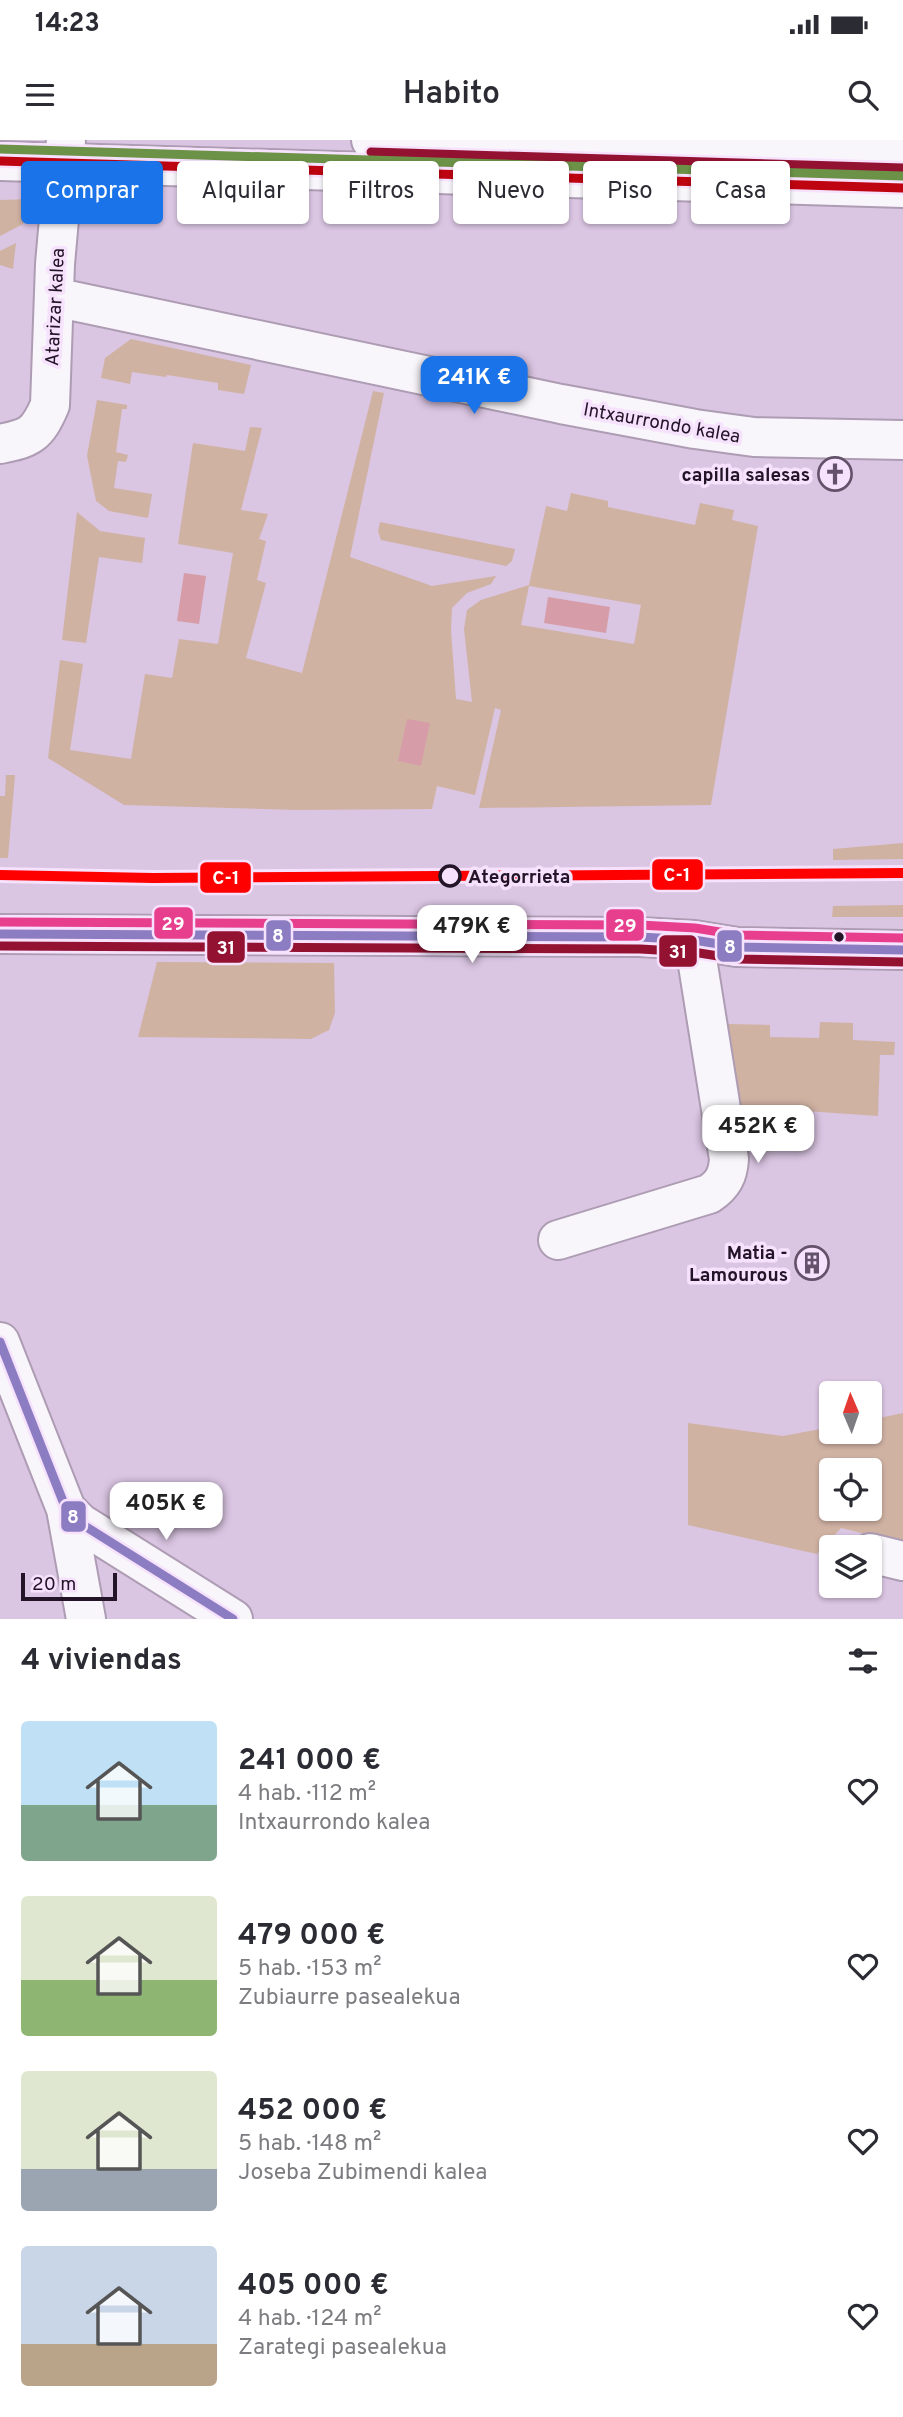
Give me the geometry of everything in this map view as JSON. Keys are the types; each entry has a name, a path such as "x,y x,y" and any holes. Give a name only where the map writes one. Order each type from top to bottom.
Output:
{"street":[{"path":"371,140 903,156"},
{"path":"0,161 65,151 903,188"},
{"name":"Atarizar kalea","path":"0,444 27,438 43,421 50,405 54,297 65,151"},
{"name":"Intxaurrondo kalea","path":"54,297 627,418 754,438 903,440"},
{"path":"0,934 640,937 694,940 737,947 903,950"},
{"path":"0,957 17,943 42,935"},
{"path":"558,1240 709,1194 725,1179 729,1159 694,940"},
{"path":"0,1342 66,1509 86,1619"},
{"path":"66,1509 80,1523 233,1619"},
{"path":"882,1556 903,1561"}],"shaded area":[{"path":"21,199 23,224 0,236 0,200"},
{"path":"16,243 13,269 0,265 0,251"},
{"path":"131,339 251,365 244,394 218,390 218,383 167,375 132,372 130,384 101,378 105,358"},
{"path":"373,391 384,393 350,557 432,586 496,576 491,584 467,593 452,608 456,699 472,702 464,629 467,610 481,600 529,585 546,506 567,511 571,493 608,501 608,507 695,525 700,503 734,510 732,520 758,526 711,805 479,808 501,710 495,708 475,795 437,786 432,809 296,810 124,805 48,758 60,660 83,664 70,750 131,759 145,674 172,678 179,639 218,644 233,553 178,544 193,443 245,451 250,427 262,428 241,510 268,514 259,539 266,541 257,580 266,583 246,658 302,673","holes":["529,586 641,605 634,644 521,625"]},
{"path":"97,400 127,405 127,409 122,409 116,452 128,455 126,462 118,461 114,488 152,494 148,518 109,511 96,501 87,456"},
{"path":"77,512 100,531 145,538 142,563 99,557 86,643 62,640"},
{"path":"380,522 515,549 512,561 506,566 381,540 378,531"},
{"path":"184,573 206,576 199,624 177,621"},
{"path":"548,597 610,607 606,633 544,623"},
{"path":"407,719 430,723 421,766 398,761"},
{"path":"6,775 15,775 8,858 0,858 0,796 5,796"},
{"path":"903,843 903,859 833,860 833,849"},
{"path":"903,905 903,917 832,917 833,906"},
{"path":"157,962 334,963 335,1013 329,1030 311,1039 138,1037"},
{"path":"820,1022 853,1023 853,1040 895,1042 894,1055 880,1055 878,1116 735,1106 728,1024 770,1025 770,1037 819,1038"},
{"path":"903,1413 903,1543 882,1538 882,1535 841,1528 835,1535 819,1535 817,1554 688,1525 688,1423 783,1436 819,1429 819,1444 882,1444 882,1417"}],"transit line":[{"path":"0,149 903,176"},
{"name":"31","path":"371,152 903,168"},
{"path":"0,161 903,188"},
{"name":"C-1","path":"0,875 153,878 903,873"},
{"name":"29","path":"0,922 640,925 695,928 738,935 903,938"},
{"name":"8","path":"0,934 640,937 694,940 737,947 903,950"},
{"name":"31","path":"0,946 640,949 693,952 737,959 903,962"},
{"name":"8","path":"0,1342 66,1509 80,1523 233,1619"}],"place":[{"name":"capilla salesas","path":"835,474"},
{"name":"Ategorrieta","path":"450,876"},
{"name":"Matia - Lamourous","path":"812,1263"}]}
